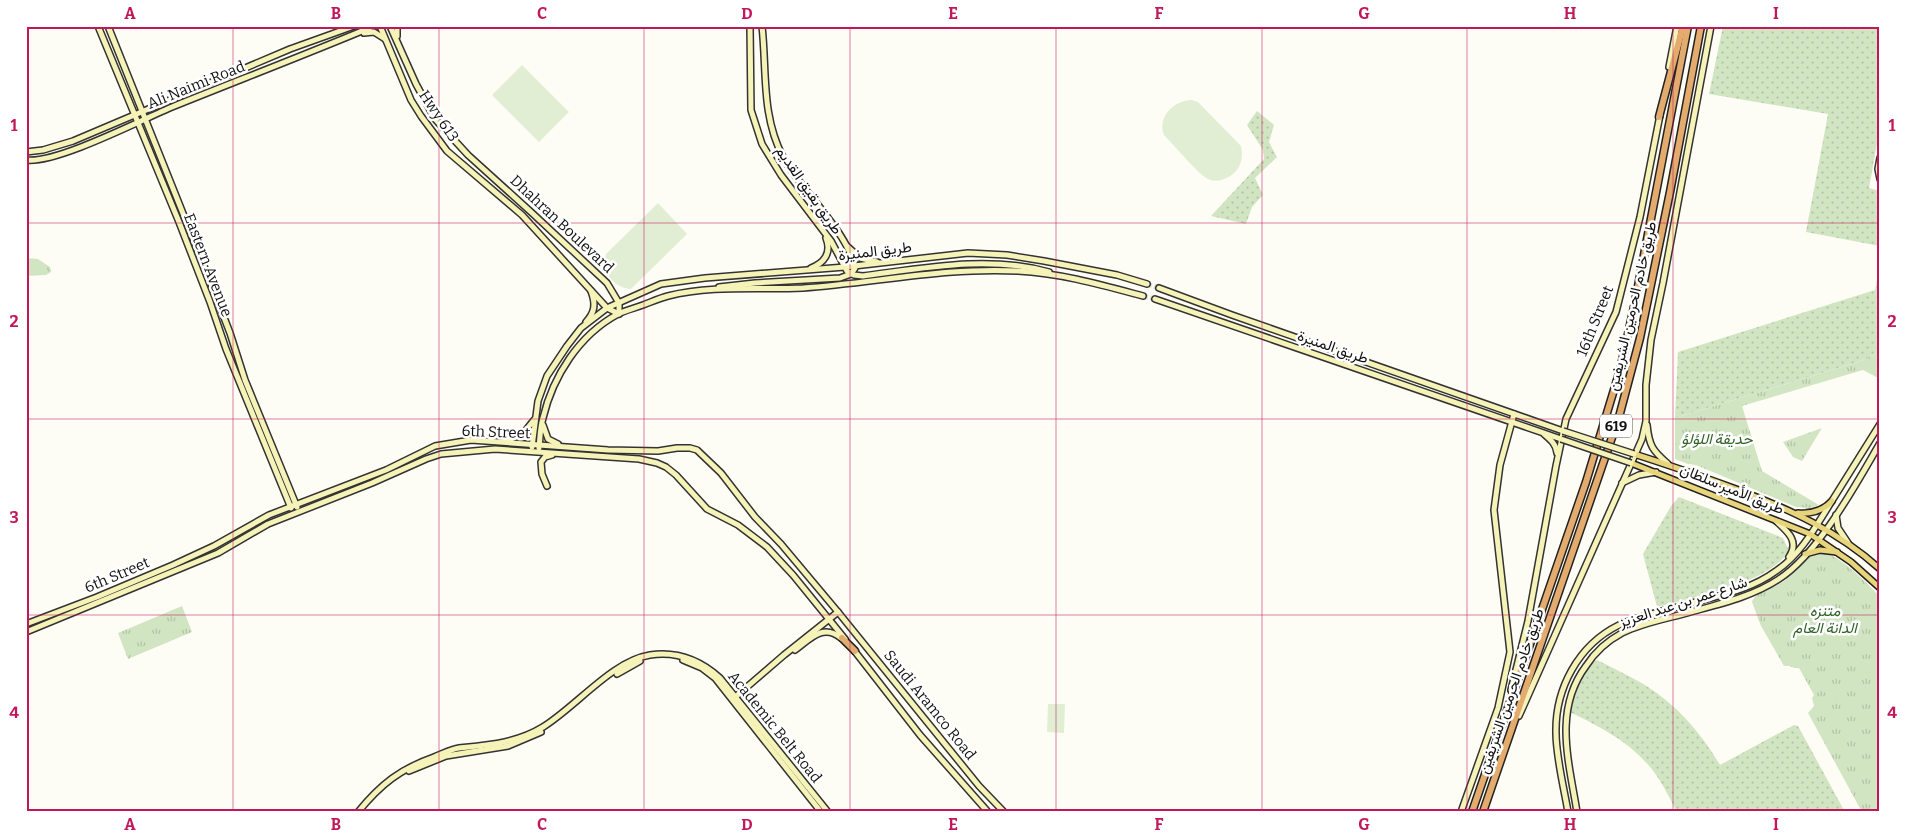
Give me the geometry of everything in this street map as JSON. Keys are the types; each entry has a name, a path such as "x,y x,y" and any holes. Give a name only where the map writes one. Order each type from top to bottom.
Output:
{"highway":[{"path":"1659,117 1682,26"},
{"name":"طريق خادم الحرمين الشريفين","path":"1472,812 1586,482 1620,370 1634,307 1688,26"},
{"name":"طريق خادم الحرمين الشريفين","path":"1484,811 1619,417 1646,309 1701,26"},
{"path":"842,638 855,652"}],"main road":[{"name":"Eastern Avenue","path":"98,26 179,222 226,349 296,513"},
{"name":"Eastern Avenue","path":"108,26 230,333 293,506"},
{"path":"329,36 346,26"},
{"name":"Ali Naimi Road","path":"26,152 43,150 73,141 290,49 354,26"},
{"name":"Ali Naimi Road","path":"26,160 55,156 374,26"},
{"name":"Hwy 613","path":"380,26 411,100 426,124 447,151 522,215 608,308 619,314"},
{"name":"Dhahran Boulevard","path":"390,26 426,103 435,119 451,139 607,283 619,302"},
{"path":"397,26 398,44"},
{"name":"طريق بقيق القديم","path":"750,26 751,101 757,132 773,164 822,229 845,267 852,274"},
{"name":"طريق بقيق القديم","path":"762,26 766,99 776,140 782,155 797,179 835,229 854,266"},
{"name":"16th Street","path":"1506,712 1528,621 1561,439 1566,419 1616,312 1640,217 1677,26"},
{"path":"1668,464 1654,451 1648,440 1646,385 1651,340 1664,283 1711,26"},
{"path":"353,35 374,32 386,39"},
{"path":"1880,158 1878,168 1880,179"},
{"path":"803,270 821,264 826,257 829,250 828,243 822,229"},
{"path":"835,229 860,258 888,263"},
{"name":"طريق المنيرة","path":"608,308 661,284 705,278 888,263 968,253 1007,256 1109,273 1147,284"},
{"path":"706,290 727,286 840,278 852,274 863,276 937,266 989,264 1038,269 1065,276"},
{"path":"852,274 854,266"},
{"name":"طريق المنيرة","path":"619,314 668,296 706,290 784,289 853,284 933,273 975,270 1019,271 1065,276 1143,296"},
{"path":"535,452 533,445 538,401 547,376 560,355 590,317 595,306 590,288"},
{"name":"طريق المنيرة","path":"1159,288 1550,427 1634,454"},
{"name":"طريق المنيرة","path":"1155,299 1540,431"},
{"path":"535,452 539,445 542,420 558,377 578,347 596,329 619,314 619,302"},
{"path":"582,328 608,308"},
{"path":"1461,812 1498,708 1510,652 1494,510 1500,465 1514,414"},
{"path":"496,442 518,438 535,418"},
{"path":"1550,427 1562,423 1566,419"},
{"path":"542,420 546,435 551,441 573,448"},
{"path":"1494,780 1535,677 1634,454 1642,440 1646,421"},
{"path":"1568,812 1556,735 1557,711 1562,690 1573,666 1583,653 1617,626 1648,615 1740,590 1776,572 1791,558 1810,534 1880,424"},
{"path":"1540,431 1556,446 1556,466"},
{"name":"طريق الأمير سلطان","path":"1540,431 1656,472 1810,534 1851,562 1880,588"},
{"name":"6th Street","path":"26,624 173,565 214,546 269,515 386,470 428,448 471,440 573,448 658,451 690,448 697,450 721,473 755,517 781,544 838,612"},
{"name":"شارع عمر بن عبد العزيز","path":"1577,812 1566,736 1566,714 1569,696 1580,673 1591,659 1601,647 1620,634 1637,627 1743,598 1780,578 1819,539 1880,443"},
{"name":"6th Street","path":"26,632 218,553 268,524 372,483 426,459 440,454 495,449 639,459 666,467 676,475 707,509 738,525 767,547 830,619"},
{"path":"547,486 542,474 541,462 547,456 558,454"},
{"name":"طريق الأمير سلطان","path":"1634,454 1668,464 1796,513 1848,543 1880,570"},
{"path":"1622,483 1639,475 1656,472"},
{"path":"1796,513 1817,511 1826,507 1832,501"},
{"path":"1836,514 1838,528 1848,543"},
{"path":"1773,519 1791,535 1794,544 1792,553 1782,566"},
{"path":"1805,554 1820,550 1838,552"},
{"path":"778,662 784,655 838,612"},
{"name":"Saudi Aramco Road","path":"838,612 979,786 1004,812"},
{"name":"Saudi Aramco Road","path":"830,619 920,735 988,812"},
{"path":"734,698 778,662 821,631 836,633 842,638"},
{"name":"Academic Belt Road","path":"360,812 372,794 400,772 415,764 453,750 499,744 525,736 553,720 622,666 640,658 666,654 690,658 714,672 821,812"},
{"name":"Academic Belt Road","path":"734,698 828,812"}],"green space":[{"path":"1723,26 1880,26 1880,127 1869,188 1880,191 1880,246 1806,232 1828,114 1709,94"},
{"path":"522,65 569,112 539,142 492,95"},
{"path":"1192,100 1198,102 1241,146 1242,156 1240,165 1233,174 1223,180 1215,181 1204,176 1192,166 1164,135 1163,122 1173,106"},
{"path":"1257,111 1274,125 1269,142 1277,157 1255,178 1263,195 1252,207 1246,224 1211,216 1264,159 1263,150 1247,125"},
{"path":"658,203 687,234 631,289 619,286 610,278 607,272 605,266 606,254"},
{"path":"26,258 38,259 50,267 51,272 46,275 26,276"},
{"path":"1880,264 1880,352 1858,362 1675,418 1678,352 1875,290"},
{"name":"حديقة اللؤلؤ","path":"1880,352 1880,379 1863,370 1742,406 1762,471 1819,505 1811,508 1796,507 1696,465 1675,459 1675,418 1858,362"},
{"path":"1822,428 1802,461 1793,457 1783,442"},
{"path":"1679,497 1783,538 1789,551 1779,562 1748,581 1709,594 1657,607 1643,554 1671,506"},
{"name":"متنزه الدانة العام","path":"1823,552 1845,564 1880,597 1880,812 1862,812 1808,713 1814,706 1812,698 1814,695 1799,668 1784,666 1761,626 1752,602 1761,592 1784,581 1807,559"},
{"path":"182,606 192,632 128,659 118,633"},
{"path":"1597,660 1645,685 1668,701 1705,742 1720,765 1794,725 1798,726 1845,812 1677,812 1657,777 1636,753 1605,730 1570,712 1578,682 1586,668"},
{"path":"1048,704 1065,704 1064,733 1047,732"}],"tunnel":[{"path":"1147,284 1159,288"},
{"path":"1143,296 1155,299"}]}
